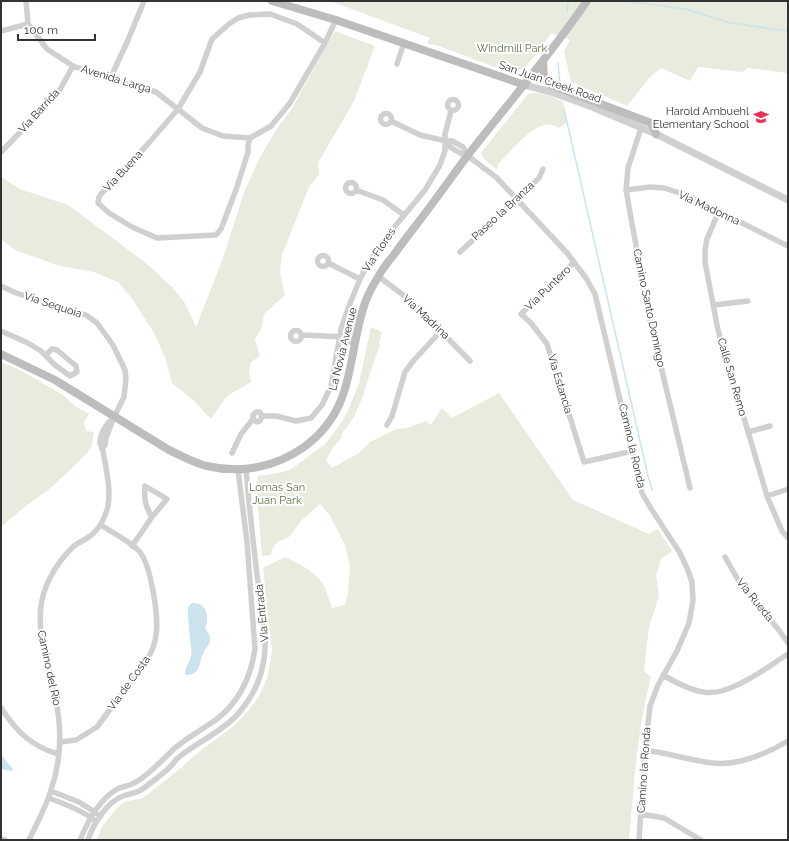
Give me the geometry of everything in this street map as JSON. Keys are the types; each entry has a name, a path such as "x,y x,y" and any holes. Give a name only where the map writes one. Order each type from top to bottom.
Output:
{"main road":[{"name":"San Juan Creek Road","path":"272,1 336,20 525,85"},
{"name":"La Novia Avenue","path":"1,354 55,380 114,417 188,460 206,466 226,470 242,470 274,463 304,447 320,433 333,417 343,397 350,374 366,299 378,276 468,156 572,24 587,1"},
{"path":"543,62 544,78 551,85 651,123 656,134"}],"street":[{"path":"1,31 28,24 26,1"},
{"path":"110,79 144,1"},
{"path":"178,109 200,72 212,39 221,30 238,18 262,14 280,17 297,24 325,43"},
{"path":"250,138 271,126 290,103 325,43 336,20"},
{"name":"Avenida Larga","path":"28,24 48,49 73,66 110,79 156,92 202,128 223,136 250,138"},
{"path":"397,64 404,43"},
{"name":"Via Barrida","path":"1,152 58,93 73,66"},
{"name":"San Juan Creek Road","path":"525,85 551,92 592,107 656,134 788,200"},
{"name":"Via Buena","path":"178,109 99,197 98,203 109,213 132,227 157,238 216,235 221,229 236,190 248,152 250,138"},
{"name":"Via Flores","path":"232,453 240,434 253,419 257,422 262,418 262,416 276,416 296,421 311,418 322,405 331,386 340,337 349,306 360,279 369,262 404,215 425,190 440,165 445,151 445,134 451,110"},
{"name":"Camino la Ronda","path":"391,120 420,135 446,142 452,142 463,147 468,156 497,178 574,262 586,278 595,294 642,493 680,553 692,582 693,600 689,623 677,651 663,675 650,706 645,750 639,840"},
{"name":"Camino Santo Domingo","path":"641,128 628,168 626,190 648,312 690,488"},
{"name":"Paseo la Branza","path":"460,252 539,178 543,169"},
{"name":"Via Madonna","path":"626,190 650,187 664,188 686,194 788,245"},
{"path":"356,190 383,200 404,215"},
{"name":"Calle San Remo","path":"719,211 707,239 705,250 705,262 718,330 767,496 782,531 788,538"},
{"name":"Via Puntero","path":"521,314 574,262"},
{"path":"328,263 360,279"},
{"name":"Via Madrina","path":"378,276 402,294 442,331 470,361"},
{"name":"Via Sequoia","path":"1,286 16,293 80,313 97,323 113,345 125,370 126,379 124,397 114,417"},
{"path":"714,305 748,301"},
{"name":"Via Estancia","path":"521,314 531,323 547,344 584,462 633,452"},
{"path":"1,331 28,342 46,355 55,365 70,376 77,372 76,366 57,350 50,350 46,355"},
{"path":"387,425 392,416 405,372 414,360 442,331"},
{"path":"301,335 340,337 346,342 356,342"},
{"name":"Camino del Rio","path":"29,840 49,798 61,742 56,700 43,648 40,628 42,598 62,559 75,545 91,535 101,525 108,506 108,483 102,449 105,445 114,417"},
{"path":"748,432 770,426"},
{"name":"Via Entrada","path":"88,840 96,822 103,812 118,799 139,792 172,766 178,758 222,728 235,717 251,695 258,682 262,670 266,644 265,628 242,470"},
{"name":"Via Entrada","path":"80,840 94,812 113,792 123,786 135,783 154,769 175,748 218,718 230,707 240,694 248,679 253,663 255,649 242,470"},
{"path":"132,546 152,517 167,499 145,486 144,499 152,517"},
{"path":"767,496 788,489"},
{"name":"Via de Costa","path":"61,742 76,740 97,727 148,658 154,647 157,624 149,572 144,559 139,551 101,525"},
{"name":"Via Rueda","path":"724,557 741,585 788,643"},
{"path":"249,564 256,563"},
{"path":"663,675 688,688 703,693 720,692 738,685 788,654"},
{"path":"1,708 15,727 27,739 42,749 58,754"},
{"path":"645,750 713,763 736,762 772,751 788,742"},
{"path":"164,758 172,766"},
{"path":"123,786 127,795"},
{"path":"51,791 79,802 100,816"},
{"path":"49,798 73,807 96,822"},
{"path":"641,814 664,818 701,840"},
{"path":"1,839 5,840"}],"green space":[{"name":"Windmill Park","path":"330,1 788,1 788,73 747,68 743,72 698,67 690,81 661,68 650,77 627,106 571,82 564,51 570,40 551,33 534,57 523,69 511,72 436,45 428,44 430,38"},
{"path":"335,31 375,46 354,101 318,163 319,174 309,187 282,255 280,273 285,295 264,314 262,327 255,340 260,356 251,362 249,372 251,382 227,396 211,419 192,399 172,383 165,357 154,333 133,300 118,282 94,272 60,266 15,250 1,239 1,177 20,189 68,205 146,263 172,287 185,303 196,327 223,258 245,190 261,155 278,127 291,110"},
{"path":"536,93 551,96 563,102 567,122 559,128 548,124 533,131 498,164 497,170 483,158 481,153 528,94"},
{"name":"Lomas San Juan Park","path":"371,327 382,332 379,343 380,345 363,396 354,417 326,460 332,468 359,453 370,442 396,429 407,428 426,421 431,425 442,408 452,418 499,393 573,500 649,534 658,529 672,551 661,559 656,576 659,596 649,627 644,671 651,677 639,737 629,840 97,840 101,828 116,809 124,802 143,798 181,768 196,754 234,726 249,710 259,696 268,676 272,650 263,568 285,557 303,566 319,579 326,590 332,608 345,605 348,593 350,566 345,545 329,514 320,504 302,520 289,537 278,542 273,547 271,555 262,556 256,485 258,476 290,470 324,445 336,430 347,413 359,383"},
{"path":"1,362 20,370 63,395 75,406 89,414 84,422 86,431 94,432 92,446 87,453 52,487 22,509 1,527"}],"water":[{"path":"192,603 201,605 206,611 207,620 205,628 209,635 210,642 201,658 198,670 188,675 185,674 185,671 190,658 191,646 188,608"},
{"path":"1,755 13,769 11,771 1,769"}],"waterway":[{"path":"567,13 568,1"},
{"path":"626,1 685,9 731,23 788,31"},
{"path":"558,63 560,85"},
{"path":"564,109 652,490"}],"place":[{"name":"Harold Ambuehl Elementary School","path":"761,117"}]}
